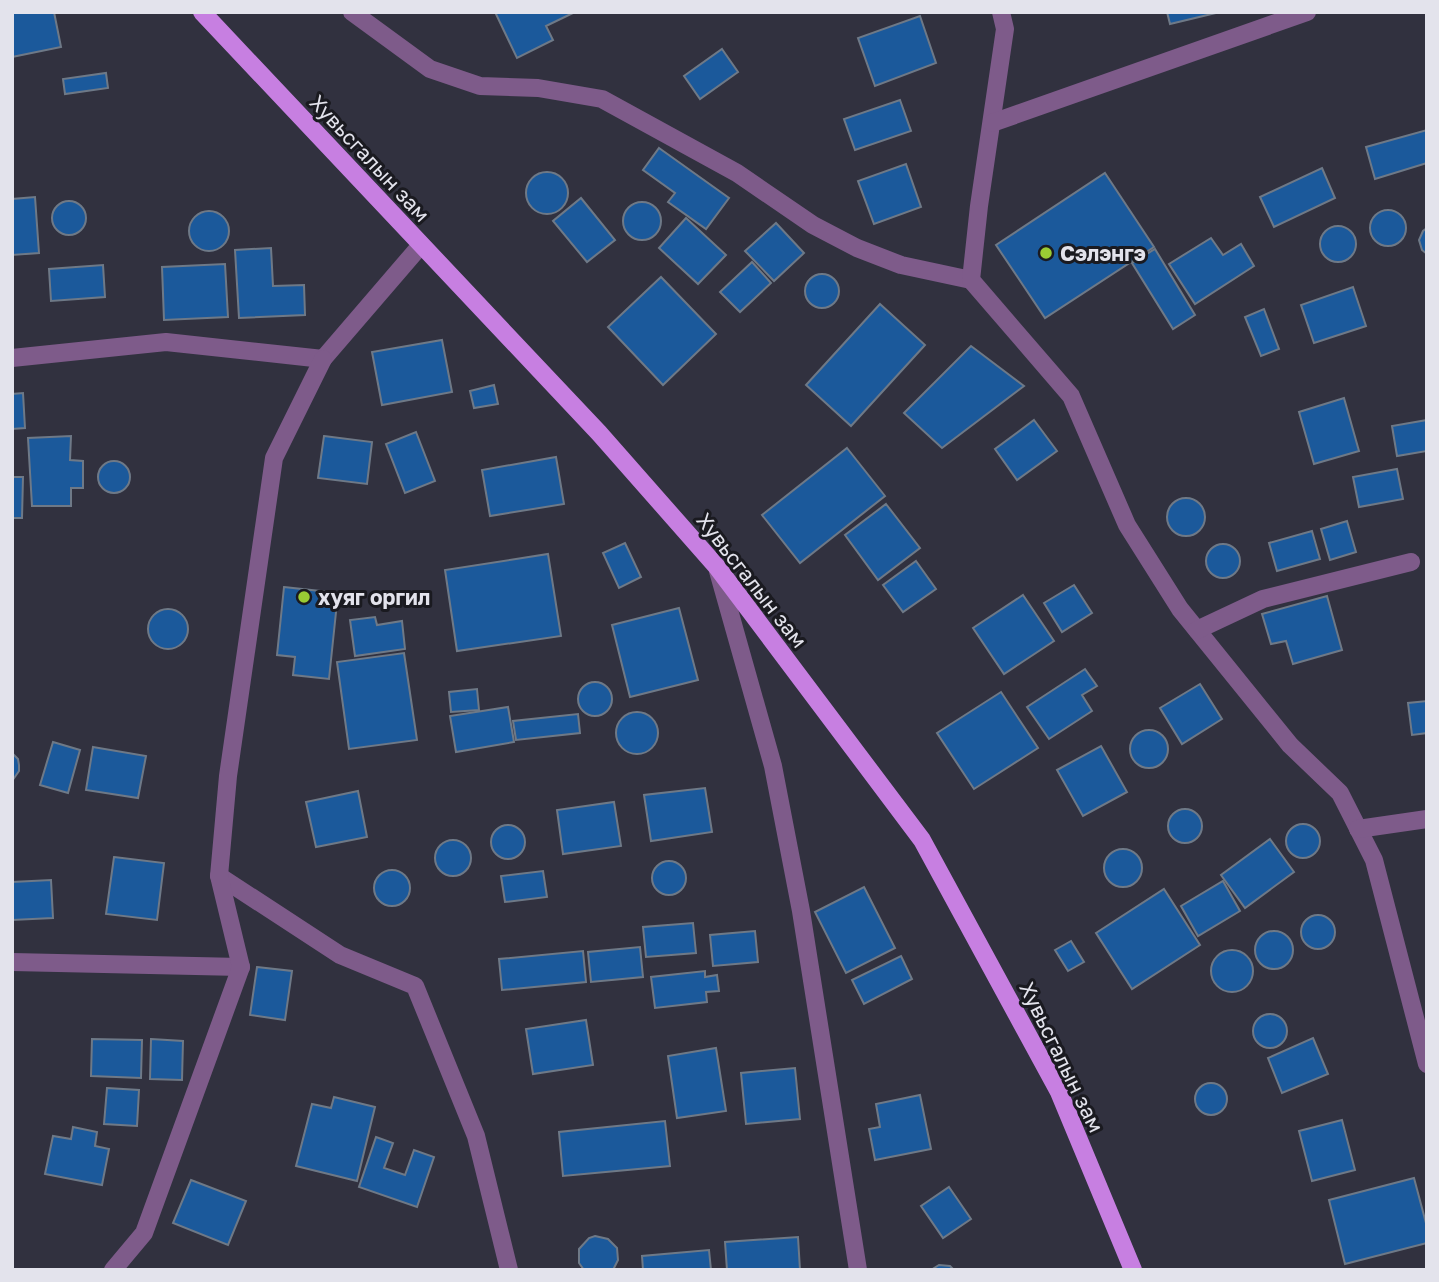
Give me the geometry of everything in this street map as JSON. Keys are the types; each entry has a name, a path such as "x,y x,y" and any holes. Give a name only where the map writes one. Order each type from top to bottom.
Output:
{"main road":[{"name":"Хувьсгалын зам","path":"202,12 599,433 718,567 922,839 1059,1092 1133,1270"}],"street":[{"path":"352,12 430,69 480,86 538,88 602,100 737,173 813,225 857,248 901,265 971,280 1071,396 1127,525 1180,609 1290,746 1340,793 1374,860 1427,1064"},
{"path":"971,280 1005,29 1000,12"},
{"path":"992,123 1307,12"},
{"path":"113,1270 144,1233 242,967 219,876 228,776 274,458 323,359 421,245"},
{"path":"12,358 166,342 323,359"},
{"path":"1196,631 1263,599 1411,562"},
{"path":"718,567 773,766 801,911 858,1270"},
{"path":"1358,829 1427,819"},
{"path":"219,876 340,955 415,986 476,1136 509,1270"},
{"path":"12,962 242,967"}],"building":[{"path":"12,12 54,12 61,47 12,57"},
{"path":"495,12 575,12 546,26 553,40 517,58"},
{"path":"1167,12 1220,12 1170,24"},
{"path":"920,16 936,63 875,86 858,38"},
{"path":"722,49 738,72 700,99 684,76"},
{"path":"106,73 108,88 65,94 63,79"},
{"path":"900,100 911,131 855,150 844,119"},
{"path":"1427,130 1427,163 1375,179 1366,147"},
{"path":"659,148 729,198 706,229 668,202 675,193 643,170"},
{"path":"906,164 921,207 874,224 858,181"},
{"path":"1322,168 1335,198 1274,227 1260,197"},
{"path":"547,172 562,178 568,193 562,208 547,214 532,208 526,193 532,178"},
{"path":"1105,173 1154,247 1045,318 996,245"},
{"path":"35,197 39,253 12,255 12,199"},
{"path":"581,198 615,240 587,262 553,221"},
{"path":"69,201 81,206 86,218 81,230 69,235 57,230 52,218 57,206"},
{"path":"642,202 655,208 661,221 655,234 642,240 629,234 623,221 629,208"},
{"path":"1388,210 1400,216 1406,228 1400,240 1388,246 1376,240 1370,228 1376,216"},
{"path":"209,211 223,217 229,231 223,245 209,251 195,245 189,231 195,217"},
{"path":"686,218 726,255 698,284 659,248"},
{"path":"776,223 804,253 774,281 745,251"},
{"path":"1338,226 1351,231 1356,244 1351,257 1338,262 1325,257 1320,244 1325,231"},
{"path":"1427,228 1427,254 1422,250 1419,240"},
{"path":"1211,238 1223,255 1241,244 1254,266 1195,304 1169,264"},
{"path":"271,248 273,286 304,285 305,315 239,318 235,250"},
{"path":"1155,249 1195,315 1173,329 1132,263"},
{"path":"752,262 771,283 740,312 720,292"},
{"path":"225,264 228,317 164,320 162,267"},
{"path":"103,265 105,297 51,301 49,269"},
{"path":"822,274 834,279 839,291 834,303 822,308 810,303 805,291 810,279"},
{"path":"661,277 716,334 663,385 608,327"},
{"path":"1353,287 1366,326 1314,343 1301,305"},
{"path":"880,304 925,345 851,426 806,385"},
{"path":"1264,309 1279,349 1261,356 1245,317"},
{"path":"442,340 452,392 382,405 372,352"},
{"path":"971,346 1024,386 942,448 904,413"},
{"path":"494,385 498,404 474,408 470,391"},
{"path":"23,393 25,428 12,429 12,394"},
{"path":"1344,398 1359,451 1314,464 1299,412"},
{"path":"1034,420 1057,451 1017,480 995,449"},
{"path":"1427,420 1427,451 1397,456 1392,426"},
{"path":"416,432 435,481 405,493 386,444"},
{"path":"71,436 70,460 83,461 83,488 71,488 71,506 32,506 28,438"},
{"path":"324,436 372,442 367,484 318,478"},
{"path":"847,448 885,496 800,563 762,515"},
{"path":"556,457 564,504 490,516 482,470"},
{"path":"114,461 125,466 130,477 125,488 114,493 103,488 98,477 103,466"},
{"path":"1397,469 1403,499 1359,507 1353,477"},
{"path":"12,477 23,477 22,518 12,518"},
{"path":"1186,498 1200,503 1205,517 1200,531 1186,536 1172,531 1167,517 1172,503"},
{"path":"886,504 920,548 878,580 845,535"},
{"path":"1347,521 1356,552 1330,560 1321,529"},
{"path":"1312,531 1320,559 1277,571 1269,543"},
{"path":"625,543 641,577 619,588 603,553"},
{"path":"1223,544 1235,549 1240,561 1235,573 1223,578 1211,573 1206,561 1211,549"},
{"path":"548,554 561,636 457,651 445,570"},
{"path":"916,561 936,589 903,612 883,585"},
{"path":"1074,585 1092,613 1062,632 1044,603"},
{"path":"284,587 338,593 329,679 293,675 295,657 277,655"},
{"path":"1023,595 1054,641 1004,674 973,628"},
{"path":"1327,596 1342,650 1293,664 1286,641 1271,644 1262,614"},
{"path":"679,608 698,680 630,697 612,625"},
{"path":"168,609 182,615 188,629 182,643 168,649 154,643 148,629 154,615"},
{"path":"375,617 377,625 402,621 405,649 355,656 350,620"},
{"path":"404,653 417,740 349,749 337,662"},
{"path":"1085,669 1097,686 1082,695 1092,711 1049,739 1027,707"},
{"path":"595,682 607,687 612,699 607,711 595,716 583,711 578,699 583,687"},
{"path":"1200,684 1222,719 1182,744 1160,708"},
{"path":"477,689 479,710 451,712 449,692"},
{"path":"1001,692 1038,748 974,789 937,733"},
{"path":"1427,701 1427,733 1412,735 1408,703"},
{"path":"508,707 514,742 456,752 450,716"},
{"path":"637,712 652,718 658,733 652,748 637,754 622,748 616,733 622,718"},
{"path":"578,714 580,733 516,740 513,721"},
{"path":"1149,730 1163,735 1168,749 1163,763 1149,768 1135,763 1130,749 1135,735"},
{"path":"53,742 80,750 68,793 40,785"},
{"path":"1101,746 1127,792 1083,816 1057,770"},
{"path":"93,747 146,756 138,798 86,790"},
{"path":"12,753 18,759 19,771 12,781"},
{"path":"705,788 712,832 651,841 644,795"},
{"path":"358,791 367,837 316,847 306,802"},
{"path":"614,802 621,846 563,854 557,810"},
{"path":"1185,809 1197,814 1202,826 1197,838 1185,843 1173,838 1168,826 1173,814"},
{"path":"1303,824 1315,829 1320,841 1315,853 1303,858 1291,853 1286,841 1291,829"},
{"path":"508,825 520,830 525,842 520,854 508,859 496,854 491,842 496,830"},
{"path":"1270,839 1294,872 1245,908 1221,875"},
{"path":"453,840 466,845 471,858 466,871 453,876 440,871 435,858 440,845"},
{"path":"1123,849 1136,855 1142,868 1136,881 1123,887 1110,881 1104,868 1110,855"},
{"path":"114,857 164,863 157,920 106,914"},
{"path":"669,861 681,866 686,878 681,890 669,895 657,890 652,878 657,866"},
{"path":"392,870 405,875 410,888 405,901 392,906 379,901 374,888 379,875"},
{"path":"543,871 547,897 505,902 501,876"},
{"path":"51,880 53,918 12,920 12,882"},
{"path":"1223,881 1240,911 1198,936 1181,906"},
{"path":"864,887 895,948 846,973 815,912"},
{"path":"1164,889 1200,945 1132,989 1096,933"},
{"path":"1318,915 1330,920 1335,932 1330,944 1318,949 1306,944 1301,932 1306,920"},
{"path":"693,923 696,953 646,957 643,927"},
{"path":"755,931 758,962 713,966 710,935"},
{"path":"1274,931 1287,937 1293,950 1287,963 1274,969 1261,963 1255,950 1261,937"},
{"path":"1071,941 1084,962 1068,971 1055,950"},
{"path":"640,947 643,977 591,982 588,952"},
{"path":"1232,950 1247,956 1253,971 1247,986 1232,992 1217,986 1211,971 1217,956"},
{"path":"583,951 586,982 502,990 499,959"},
{"path":"901,956 912,979 864,1004 852,980"},
{"path":"257,967 292,971 285,1020 250,1015"},
{"path":"705,971 705,977 717,975 719,991 706,992 707,1002 655,1008 651,977"},
{"path":"1270,1014 1282,1019 1287,1031 1282,1043 1270,1048 1258,1043 1253,1031 1258,1019"},
{"path":"586,1020 593,1065 533,1074 526,1029"},
{"path":"1313,1038 1328,1074 1282,1093 1268,1058"},
{"path":"92,1039 142,1040 141,1078 91,1076"},
{"path":"151,1039 183,1041 182,1080 150,1079"},
{"path":"716,1048 726,1111 677,1118 668,1056"},
{"path":"795,1068 800,1119 746,1124 741,1073"},
{"path":"1211,1083 1222,1088 1227,1099 1222,1110 1211,1115 1200,1110 1195,1099 1200,1088"},
{"path":"107,1088 139,1090 137,1126 104,1124"},
{"path":"920,1095 931,1149 875,1160 869,1129 880,1127 876,1104"},
{"path":"334,1097 375,1107 357,1181 296,1166 312,1104 331,1108"},
{"path":"1342,1120 1355,1170 1312,1181 1299,1131"},
{"path":"665,1121 670,1166 563,1176 559,1132"},
{"path":"73,1127 97,1132 95,1146 109,1149 102,1185 45,1174 53,1136 71,1139"},
{"path":"376,1137 393,1143 384,1168 405,1175 414,1150 434,1157 417,1207 359,1187"},
{"path":"1414,1178 1427,1227 1427,1243 1345,1264 1329,1200"},
{"path":"191,1180 246,1201 228,1245 173,1223"},
{"path":"949,1187 971,1219 943,1238 921,1206"},
{"path":"595,1236 608,1239 617,1248 618,1260 613,1270 584,1270 579,1263 579,1249 589,1238"},
{"path":"798,1237 800,1270 727,1270 725,1242"},
{"path":"709,1250 711,1270 643,1270 642,1256"},
{"path":"939,1265 950,1266 954,1270 931,1270"}],"place":[{"name":"Сэлэнгэ","path":"1046,253"},
{"name":"хуяг оргил","path":"304,597"}]}
